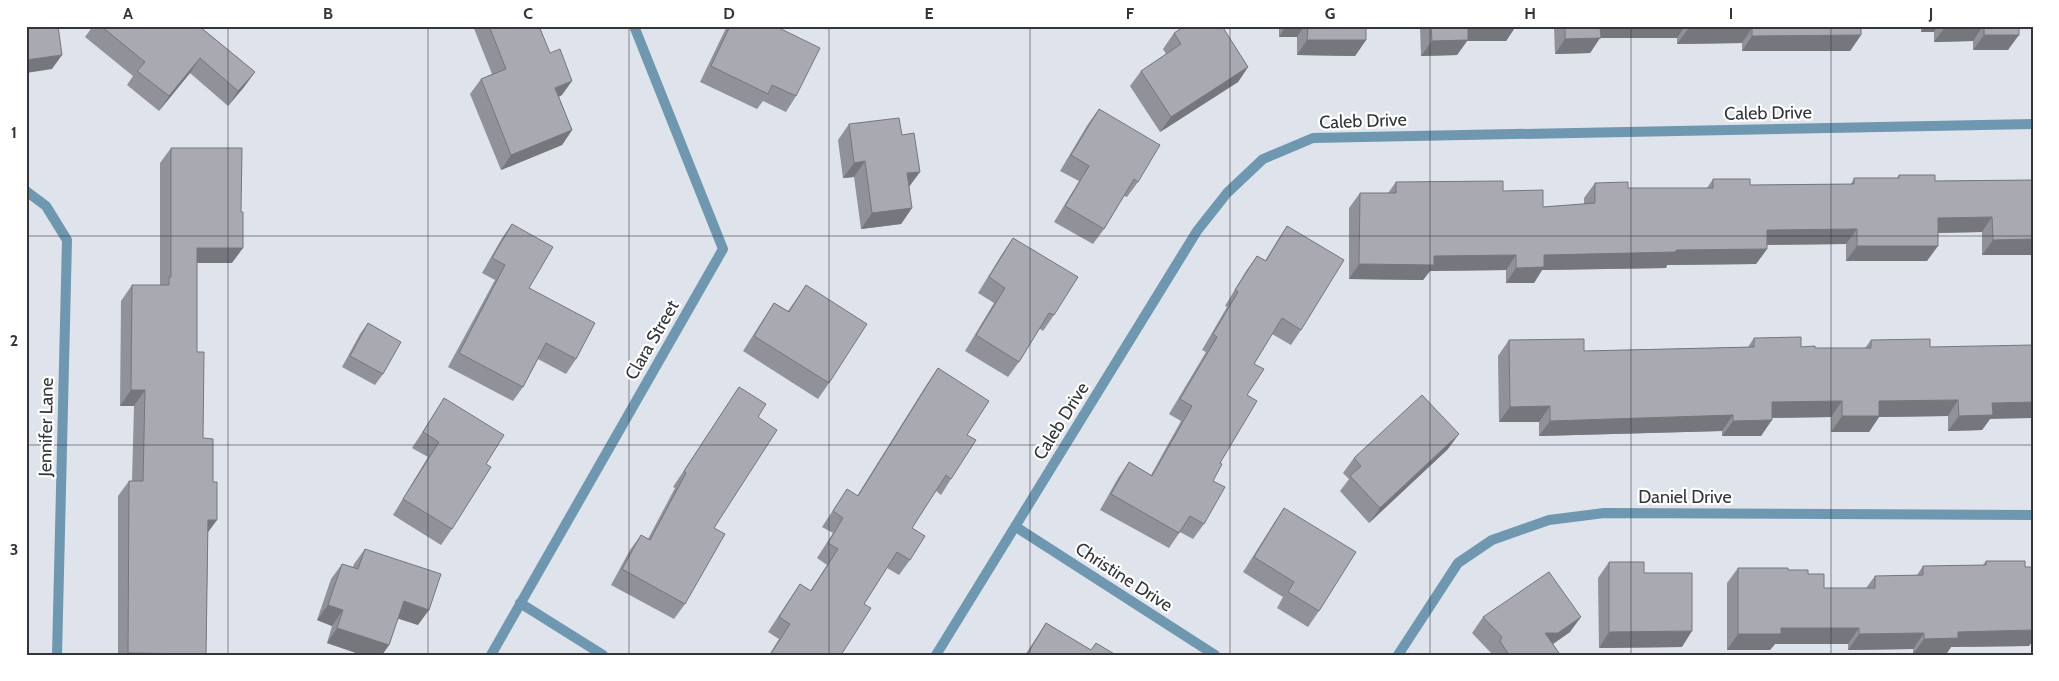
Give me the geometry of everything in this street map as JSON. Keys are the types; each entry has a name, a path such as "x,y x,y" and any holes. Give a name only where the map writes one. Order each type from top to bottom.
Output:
{"street":[{"name":"Clara Street","path":"491,655 723,249 634,26"},
{"name":"Caleb Drive","path":"936,655 1197,231 1227,193 1263,159 1313,138 2033,124"},
{"name":"Jennifer Lane","path":"26,192 46,206 67,240 57,655"},
{"name":"Daniel Drive","path":"1398,655 1458,563 1492,540 1549,520 1604,513 2033,514"},
{"name":"Christine Drive","path":"1016,527 1215,655"},
{"path":"520,603 603,655"}],"building":[{"path":"26,26 58,26 62,55 26,60"},
{"path":"101,26 199,26 255,72 238,91 200,58 169,96 137,71 145,62"},
{"path":"489,26 539,26 550,53 560,49 572,81 555,88 572,130 511,155 481,79 506,69"},
{"path":"730,26 775,26 820,48 796,96 772,85 768,94 711,66"},
{"path":"1185,26 1222,26 1248,67 1171,117 1141,71 1181,44 1174,33"},
{"path":"1308,26 1366,26 1366,40 1307,40"},
{"path":"1431,26 1468,26 1468,40 1432,41"},
{"path":"1565,26 1600,26 1601,38 1565,39"},
{"path":"1688,26 1861,26 1861,35 1752,36 1752,28 1688,29"},
{"path":"1984,26 2019,26 2019,35 1984,35"},
{"path":"1099,109 1160,145 1138,182 1134,179 1104,229 1065,206 1089,166 1071,155"},
{"path":"899,118 902,135 914,133 920,172 907,173 912,208 872,213 865,161 854,163 849,124"},
{"path":"171,148 242,148 241,212 243,212 243,248 197,248 197,352 204,352 203,438 213,439 213,482 217,482 217,520 208,520 206,654 128,653 129,481 143,481 145,390 131,390 132,285 169,285 169,277 171,277"},
{"path":"1899,175 1935,175 1935,181 2033,180 2033,239 1993,240 1992,217 1938,218 1938,246 1857,246 1857,229 1767,230 1767,249 1544,255 1544,267 1516,268 1516,255 1434,256 1434,265 1359,264 1360,193 1396,193 1396,182 1503,181 1503,191 1543,190 1543,207 1595,203 1595,183 1628,182 1628,188 1713,188 1713,179 1750,179 1750,185 1854,184 1854,178 1899,178"},
{"path":"512,224 553,247 529,288 595,323 576,359 546,343 523,387 459,353 505,265 492,258"},
{"path":"1287,226 1344,260 1301,330 1282,318 1254,364 1264,369 1247,395 1257,401 1220,463 1222,464 1213,481 1225,487 1204,524 1190,516 1179,533 1111,494 1129,462 1152,476 1192,406 1180,399 1217,337 1213,334 1238,292 1235,290 1257,256 1266,261"},
{"path":"1013,238 1078,277 1054,315 1049,313 1019,362 976,335 1005,288 989,277"},
{"path":"806,285 867,324 829,383 754,336 774,303 789,312"},
{"path":"368,323 401,342 383,374 350,356"},
{"path":"1801,337 1801,347 1815,346 1815,348 1871,348 1871,340 1930,339 1930,347 2033,345 2033,402 1992,403 1993,415 1959,416 1958,400 1879,401 1879,416 1842,416 1842,401 1772,402 1772,420 1733,421 1733,415 1550,421 1550,406 1510,407 1509,340 1584,339 1584,351 1754,347 1754,338"},
{"path":"938,368 989,401 967,435 976,440 951,479 946,475 912,528 925,536 910,560 897,552 864,604 871,608 841,655 770,655 790,624 779,617 800,584 811,591 838,549 828,543 843,518 833,511 847,489 858,496"},
{"path":"739,387 766,404 758,417 777,430 714,528 725,534 685,604 622,569 641,535 650,540 686,473 684,471"},
{"path":"1422,395 1459,434 1380,508 1350,476 1361,466 1354,458"},
{"path":"444,398 504,435 486,464 491,467 452,529 403,499 439,442 423,432"},
{"path":"1284,508 1356,552 1319,611 1288,592 1294,582 1254,557"},
{"path":"365,549 441,574 429,610 404,601 389,645 337,628 343,610 328,605 342,564 358,569"},
{"path":"1986,561 2025,561 2025,567 2033,567 2033,630 1958,632 1958,638 1924,639 1924,633 1859,634 1859,628 1781,628 1781,634 1738,634 1738,568 1808,570 1808,574 1824,574 1824,588 1875,588 1875,576 1923,575 1923,566 1986,565"},
{"path":"1609,562 1644,562 1644,573 1692,573 1692,631 1609,632"},
{"path":"1549,572 1581,617 1558,633 1545,633 1559,653 1556,655 1509,655 1500,641 1502,637 1483,617"},
{"path":"1046,623 1091,650 1096,643 1116,655 1027,655"}]}
